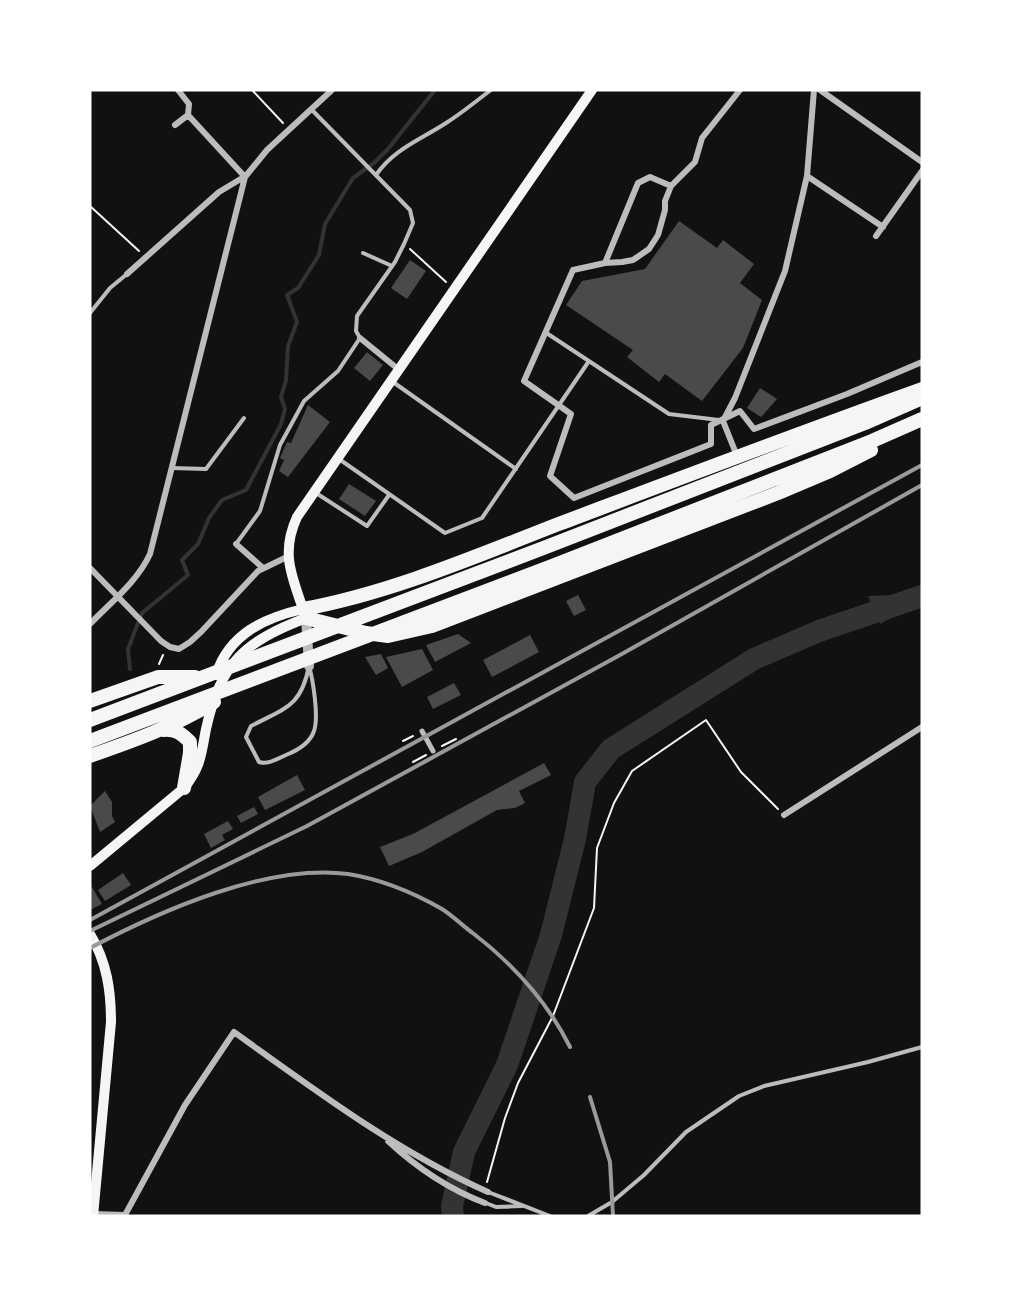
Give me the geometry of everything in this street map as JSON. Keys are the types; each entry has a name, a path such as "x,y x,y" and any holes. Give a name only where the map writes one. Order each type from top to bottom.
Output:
{"highway":[{"path":"304,614 444,568 922,389"},
{"path":"90,720 546,547 865,423 922,398"},
{"path":"90,741 552,566 922,420"},
{"path":"304,614 366,633 388,636 432,626 830,471 922,420"},
{"path":"444,568 464,614"},
{"path":"90,701 158,677 215,678"},
{"path":"90,756 163,730 214,702"},
{"path":"163,730 173,729 182,733 190,742 184,788"}],"main road":[{"path":"304,614 287,557 291,529 303,506 592,90"},
{"path":"214,702 215,678 225,653 241,634 274,616 304,614"},
{"path":"90,866 184,788 195,775 214,702 230,666 246,648 304,614"},
{"path":"90,934 104,964 111,1001 93,1215"}],"street":[{"path":"175,125 188,115 189,104 178,90"},
{"path":"90,624 144,568 150,554 245,177 257,160 332,90"},
{"path":"740,90 702,138 695,162 671,186 665,201 665,210 658,235 649,249 633,260 605,262 573,270 524,381 571,414 550,476 574,498 711,444 711,425 740,411 754,429 838,398 922,362"},
{"path":"737,457 723,421 735,398 785,271 807,176 814,90"},
{"path":"820,90 922,162"},
{"path":"188,115 245,177"},
{"path":"876,236 922,171"},
{"path":"807,176 883,227"},
{"path":"127,274 219,192 245,177"},
{"path":"605,262 638,183 650,177 671,186"},
{"path":"360,338 398,369"},
{"path":"236,544 263,568"},
{"path":"90,568 166,645 179,649 196,637 258,571 287,557"},
{"path":"304,614 309,666"},
{"path":"784,815 922,727"},
{"path":"422,731 433,751"},
{"path":"93,1215 125,1215 185,1105 234,1032 342,1109 447,1172 484,1190"},
{"path":"379,1132 405,1157 442,1184 485,1203"}],"lane":[{"path":"376,176 386,161 396,153 447,123 491,90"},
{"path":"236,544 260,511 280,445 304,401 338,371 360,338 356,331 357,316 392,266 413,223 410,210 312,110"},
{"path":"363,253 392,266"},
{"path":"90,313 110,288 127,274"},
{"path":"545,332 669,414 723,421"},
{"path":"337,457 446,533 482,518 589,361"},
{"path":"390,380 516,469"},
{"path":"171,468 206,469 244,418"},
{"path":"313,491 367,526 389,495"},
{"path":"309,666 314,685 314,732 305,744 292,752 265,764 259,762 246,737 248,730 251,726 296,701 306,682 309,666"},
{"path":"588,1216 612,1202 644,1175 686,1132 739,1096 764,1086 922,1047"},
{"path":"484,1190 550,1216"},
{"path":"485,1203 496,1207 524,1206"}],"path":[{"path":"252,90 289,130"},
{"path":"90,206 147,258"},
{"path":"404,244 455,290"},
{"path":"158,665 163,655"},
{"path":"484,1190 518,1083 553,1016 594,908 597,848 614,803 632,771 706,720 741,772 784,815"},
{"path":"403,741 422,731"},
{"path":"413,762 456,739"}],"shaded area":[{"path":"922,587 922,602 880,624 868,596 892,595"}],"building":[{"path":"679,221 717,248 723,240 754,264 740,283 762,300 743,348 702,401 665,374 659,382 627,357 633,350 566,305 582,281 645,269"},
{"path":"410,260 426,271 407,299 391,288"},
{"path":"367,352 383,365 370,381 354,368"},
{"path":"760,388 777,399 761,417 747,408"},
{"path":"308,405 330,422 288,477 279,471 284,460 280,458 287,442 291,443"},
{"path":"349,484 376,501 365,516 339,499"},
{"path":"578,595 586,610 574,616 566,601"},
{"path":"458,634 471,643 435,662 426,645"},
{"path":"530,635 539,652 492,677 483,660"},
{"path":"422,649 433,670 402,687 386,657"},
{"path":"381,654 388,668 376,675 365,657"},
{"path":"454,683 461,695 433,709 427,697"},
{"path":"544,763 551,775 519,791 525,803 515,808 497,810 422,852 389,866 380,847 413,834"},
{"path":"297,775 305,790 265,810 258,797"},
{"path":"105,791 112,802 112,816 115,822 100,832 90,806"},
{"path":"254,807 258,814 241,823 237,816"},
{"path":"228,821 233,829 222,835 225,840 211,848 204,834"},
{"path":"123,873 131,885 105,901 98,890"},
{"path":"92,887 102,904 90,910 90,888"}],"waterway":[{"path":"130,669 128,649 142,613 188,575 182,560 198,544 209,518 222,500 246,490 281,424 285,409 281,397 286,380 288,346 297,322 287,295 298,288 319,255 325,224 353,178 374,163 388,149 435,90"},
{"path":"453,1216 452,1206 464,1152 507,1065 551,935 575,839 585,782 611,749 754,659 819,631 922,596"}],"railway":[{"path":"90,920 922,465"},
{"path":"90,931 307,826 620,655 922,485"},
{"path":"90,948 181,905 250,883 284,876 317,873 360,876 396,887 431,903 489,946 516,971 540,999 570,1047"},
{"path":"590,1097 610,1162 613,1216"}]}
